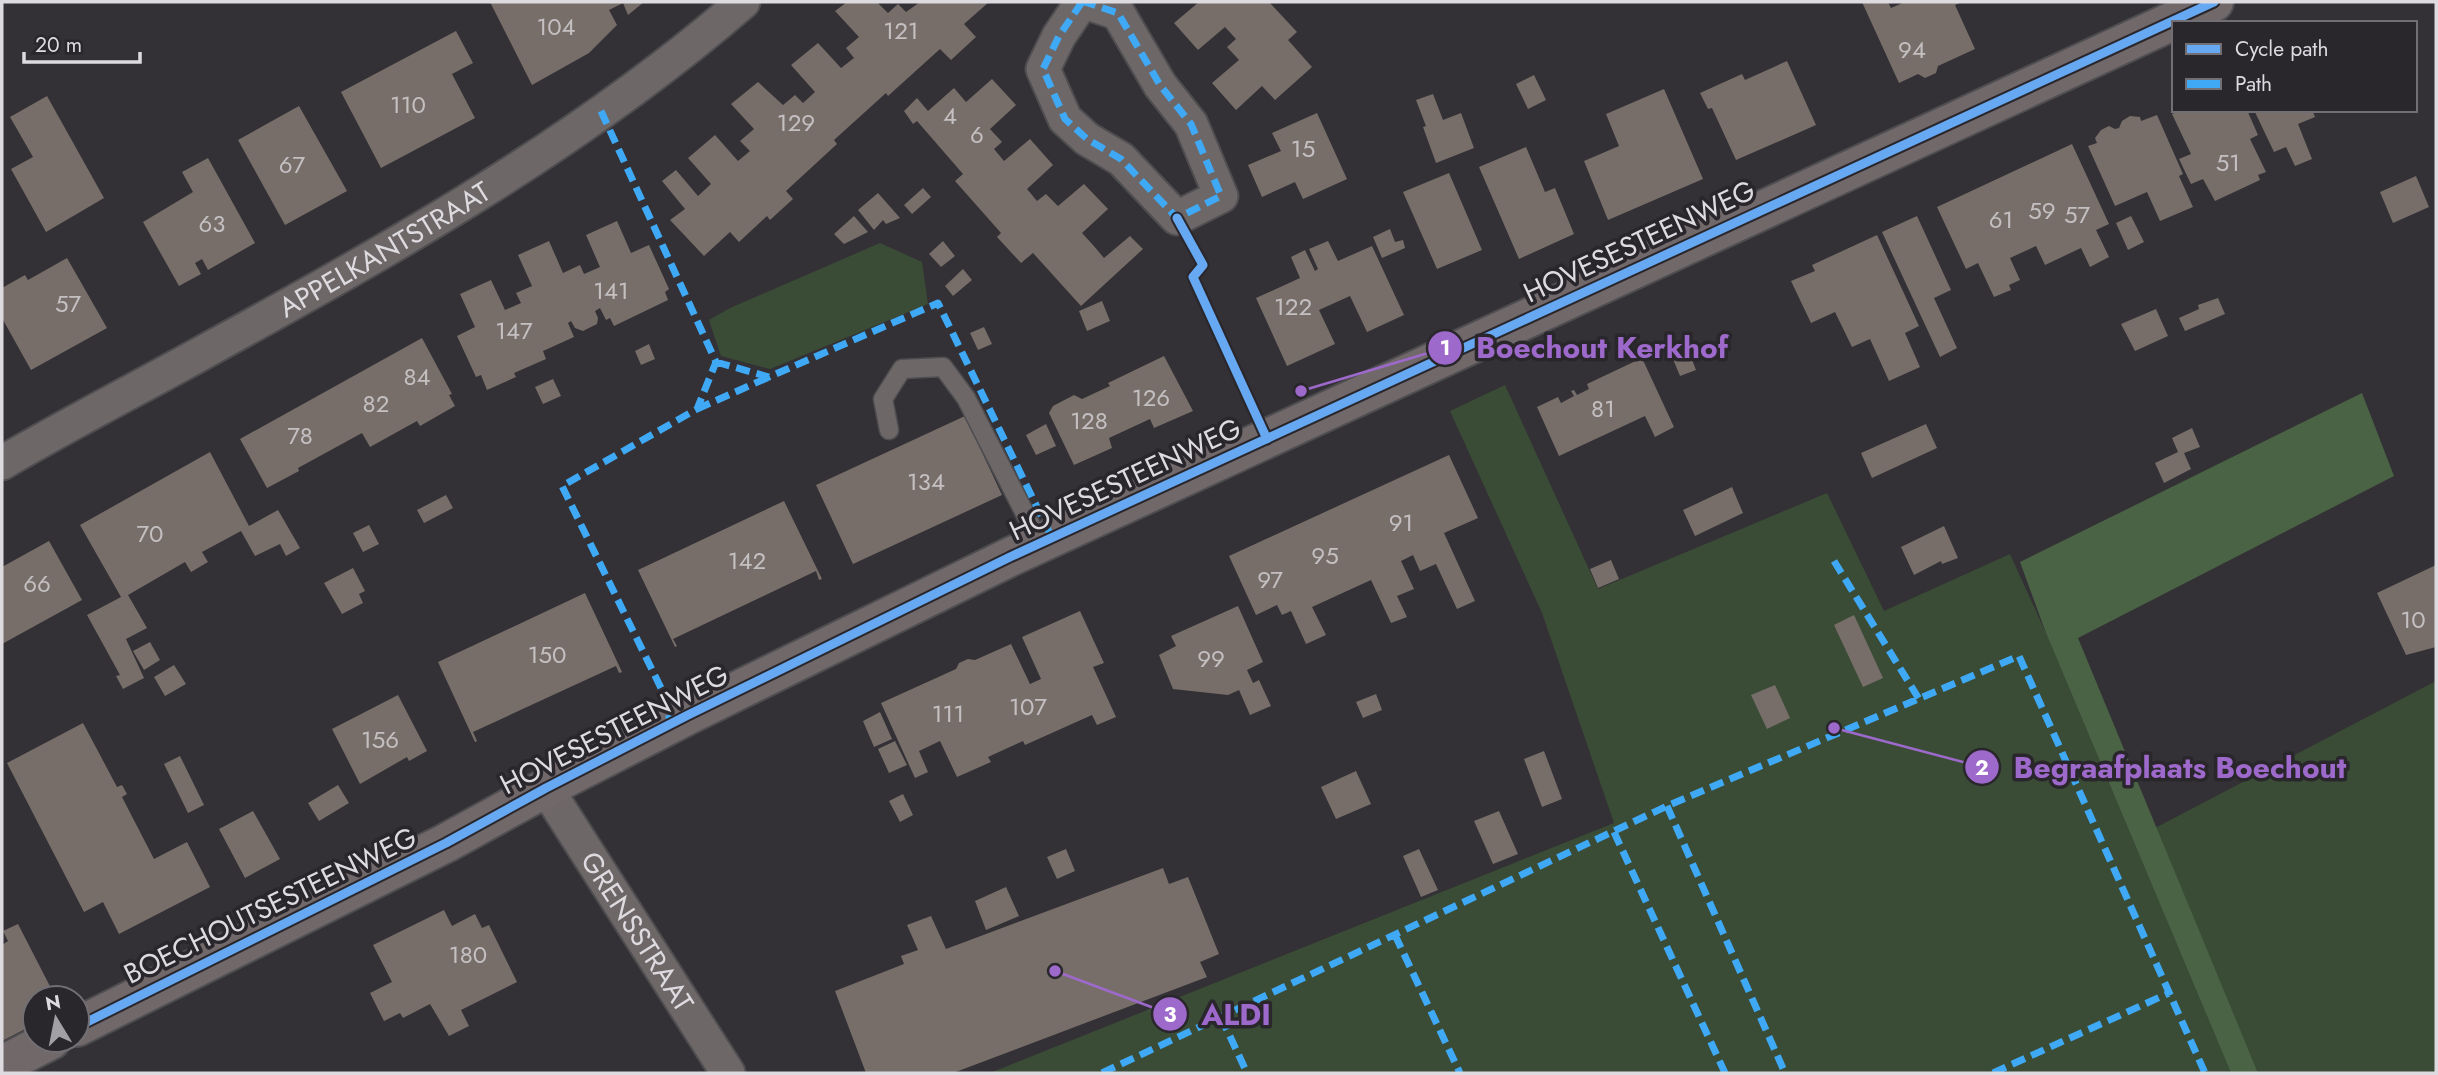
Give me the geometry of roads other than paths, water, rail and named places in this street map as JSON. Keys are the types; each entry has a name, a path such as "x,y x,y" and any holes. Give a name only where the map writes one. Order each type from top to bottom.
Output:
{"street":[{"name":"APPELKANTSTRAAT","path":"2,463 214,347 472,198 612,104 696,43 743,2"},
{"path":"1083,2 1118,13 1160,85 1191,124 1221,196 1177,218 1121,159 1087,139 1065,119 1043,69 1059,36 1083,2"},
{"name":"HOVESESTEENWEG","path":"2173,21 2214,2"},
{"name":"HOVESESTEENWEG","path":"446,843 688,715 1040,543 2172,21"},
{"name":"GRENSSTRAAT","path":"546,788 728,1073"},
{"name":"BOECHOUTSESTEENWEG","path":"91,1020 446,843"},
{"path":"2,1065 24,1054"}],"lane":[{"path":"889,430 883,400 902,369 943,367 966,398 1040,543"}],"place":[{"name":"Boechout Kerkhof","path":"1301,391"},
{"name":"Begraafplaats Boechout","path":"1834,728"},
{"name":"ALDI","path":"1055,971"}]}
